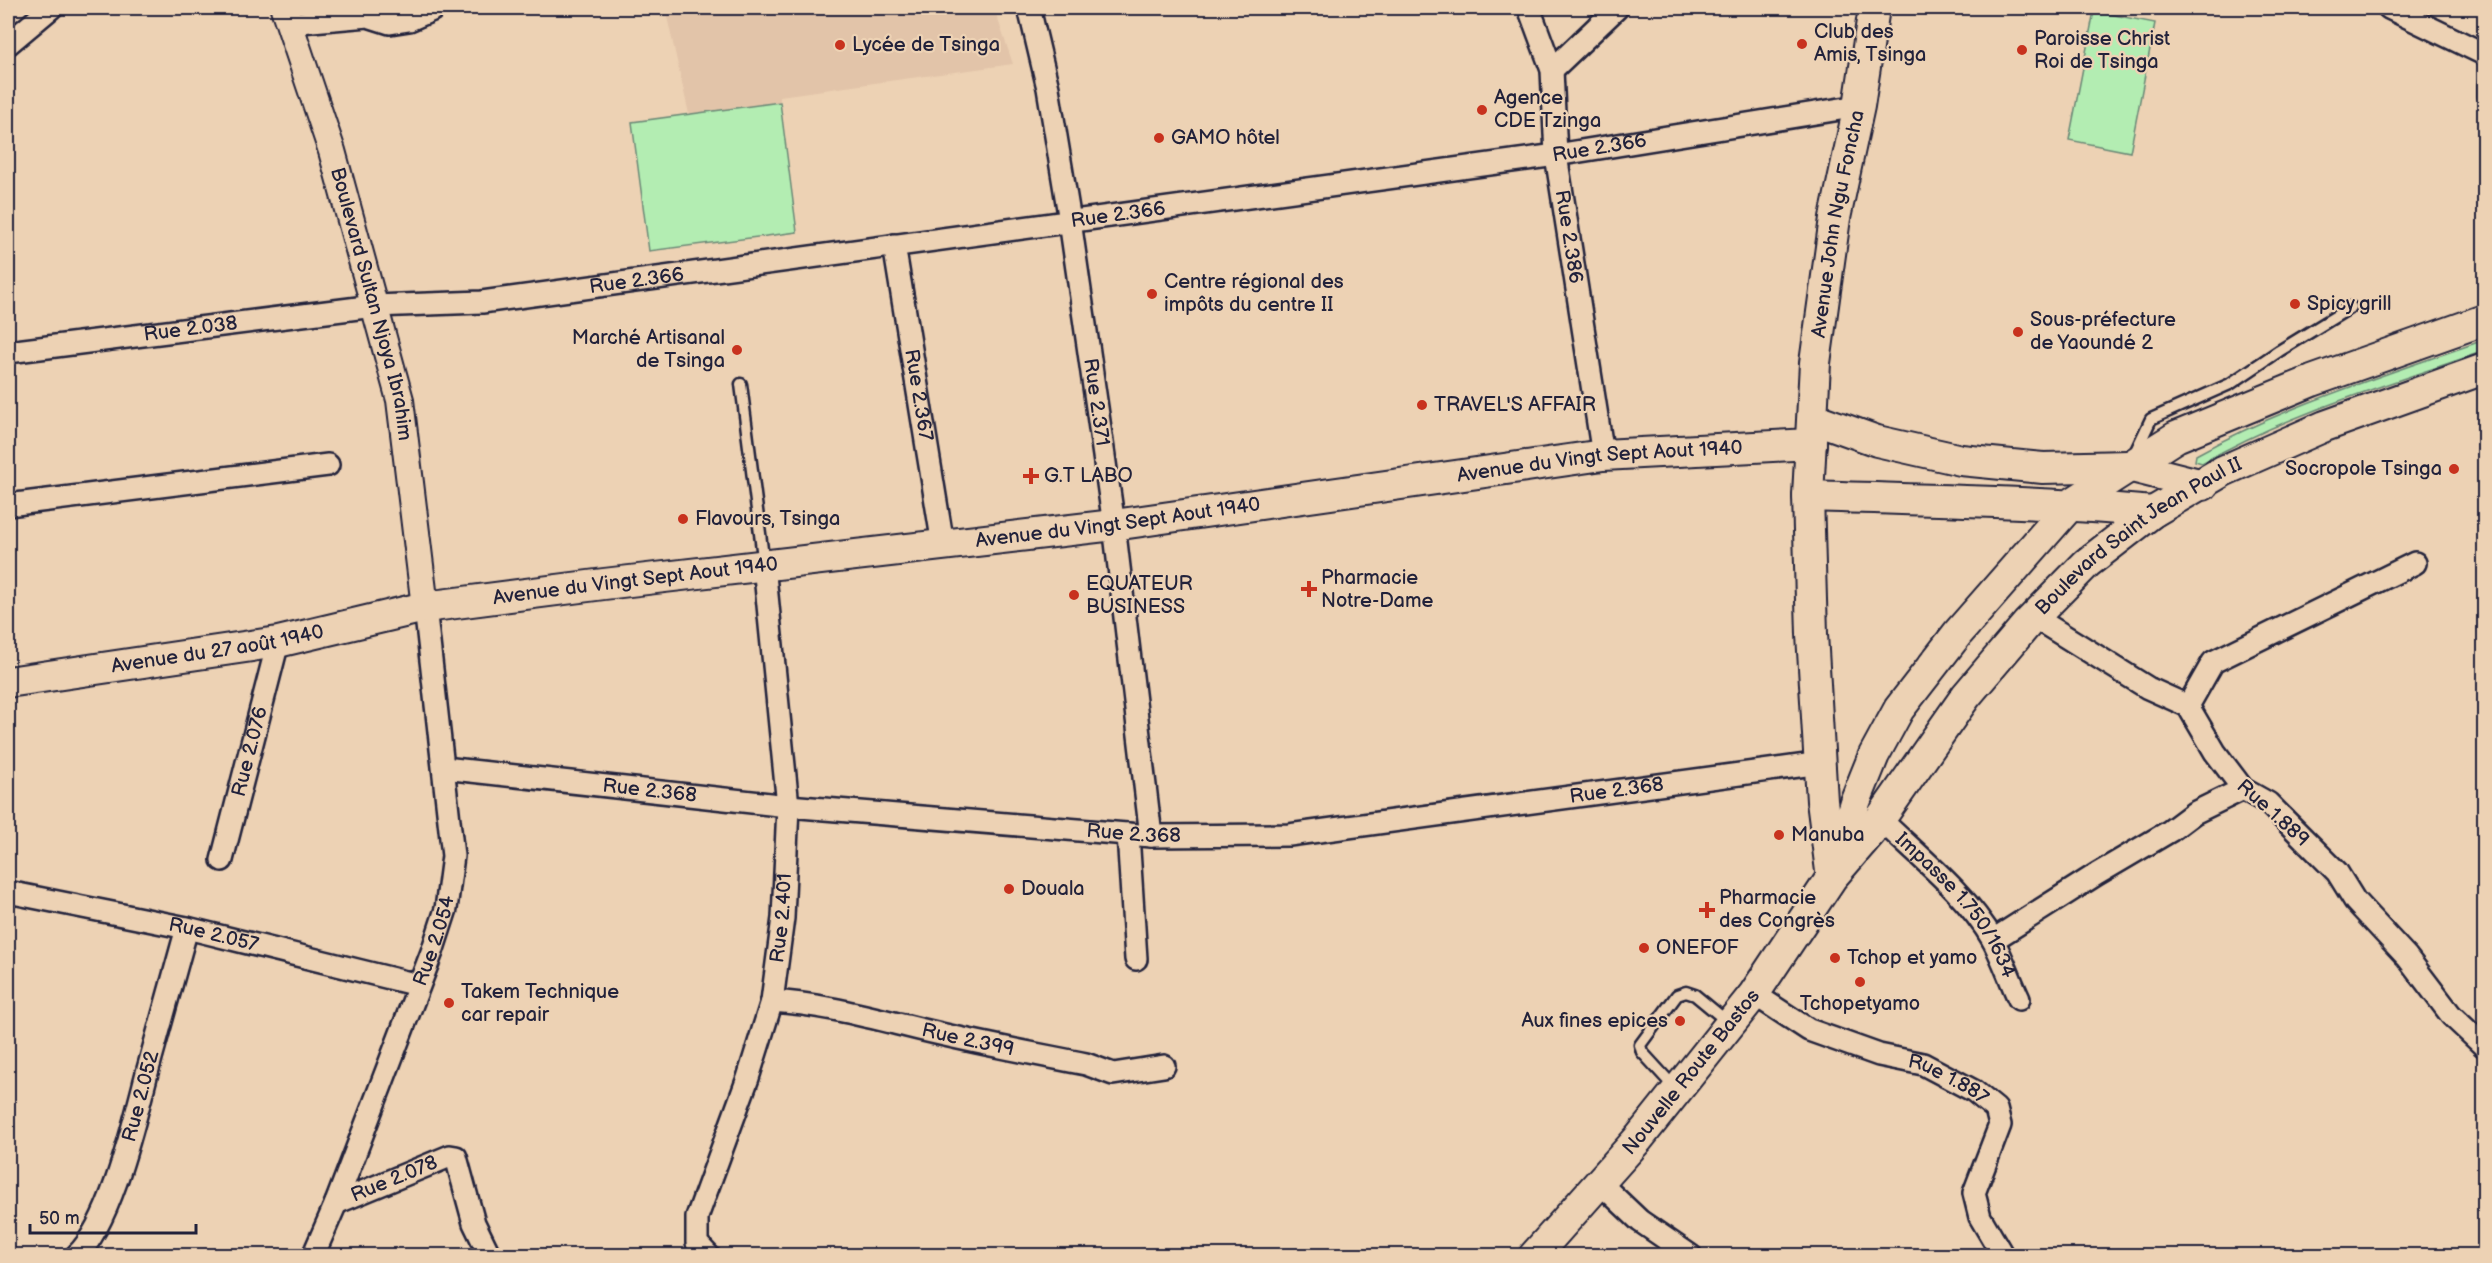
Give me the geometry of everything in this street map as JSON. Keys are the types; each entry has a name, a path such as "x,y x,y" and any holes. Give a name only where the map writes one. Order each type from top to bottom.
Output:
{"main road":[{"name":"Avenue John Ngu Foncha","path":"1832,877 1825,834 1812,634 1808,496 1815,363 1826,280 1835,218 1859,106 1874,8"},
{"path":"1832,877 1855,802 1874,755 1899,709 1958,633 2071,504 2176,437 2312,381 2484,320"},
{"name":"Boulevard Saint Jean Paul II","path":"1832,877 1880,819 1966,696 2034,617 2087,563 2153,512 2203,485 2223,471 2325,426 2484,369"},
{"name":"Avenue du Vingt Sept Aout 1940","path":"425,607 1114,525 1603,455 1812,431"},
{"path":"1812,431 1877,441 1960,460 2043,468 2128,466 2203,485"},
{"path":"1808,496 2071,504 2153,512"},
{"name":"Avenue du 27 août 1940","path":"8,682 278,642 425,607"},
{"name":"Nouvelle Route Bastos","path":"1534,1256 1600,1184 1754,994 1832,877"}],"street":[{"path":"8,44 45,8"},
{"name":"Rue 2.371","path":"1029,8 1048,88 1070,221 1114,525 1151,836"},
{"name":"Rue 2.386","path":"1529,8 1552,70 1556,154 1603,455"},
{"path":"1552,70 1617,8"},
{"path":"2389,8 2484,54"},
{"path":"287,15 368,16 390,23 409,20 432,10"},
{"name":"Boulevard Sultan Njoya Ibrahim","path":"287,15 332,151 400,400 425,607"},
{"name":"Rue 2.366","path":"374,306 482,302 729,272 894,245 1556,154 1859,106"},
{"name":"Rue 2.367","path":"894,245 943,545"},
{"name":"Rue 2.038","path":"8,352 374,306"},
{"path":"8,505 328,465"},
{"path":"2034,617 2148,688 2188,706 2213,662 2415,563"},
{"name":"Rue 2.401","path":"709,1256 697,1243 697,1217 748,1078 772,1001 783,918 788,806 764,565"},
{"name":"Rue 2.054","path":"313,1256 336,1203 446,909 453,856 425,607"},
{"name":"Rue 2.076","path":"222,860 278,642"},
{"name":"Rue 1.889","path":"2188,706 2215,752 2242,789 2268,803 2337,872 2355,901 2407,957 2451,1015 2484,1046"},
{"name":"Rue 2.368","path":"444,768 788,806 1151,836 1289,835 1821,763"},
{"path":"1993,940 2170,831 2194,813 2242,789"},
{"name":"Impasse 1.750/1634","path":"1880,819 1969,908 1993,940 2019,999"},
{"path":"1128,834 1136,959"},
{"name":"Rue 2.057","path":"8,892 186,928 418,985"},
{"name":"Rue 2.052","path":"76,1256 87,1245 102,1217 128,1147 186,928"},
{"name":"Rue 1.887","path":"1754,994 1809,1030 1879,1055 1923,1064 1974,1091 1996,1109 2000,1125 1974,1193 1980,1217 2003,1256"},
{"name":"Rue 2.399","path":"772,1001 802,1003 862,1014 1086,1064 1113,1074 1164,1066"},
{"name":"Rue 2.078","path":"336,1203 450,1156 456,1157 474,1223 490,1256"},
{"path":"1600,1184 1640,1221 1691,1256"}],"lane":[{"path":"2484,84 2484,97"},
{"path":"2128,466 2151,419 2230,384 2351,307"},
{"path":"741,384 764,565"},
{"path":"1677,1091 1642,1052 1640,1045 1677,995 1686,992 1695,995 1730,1024"}],"shaded area":[{"name":"Lycée de Tsinga","path":"665,8 994,8 1013,64 780,96 780,102 689,114"}],"green space":[{"path":"2094,11 2155,23 2130,152 2069,140"},
{"path":"780,102 797,232 649,251 632,122"},
{"path":"2484,340 2484,351 2305,414 2202,463 2195,461 2196,455 2266,420 2374,378"}],"place":[{"name":"Club des Amis, Tsinga","path":"1802,44"},
{"name":"Lycée de Tsinga","path":"840,45"},
{"name":"Paroisse Christ Roi de Tsinga","path":"2022,50"},
{"name":"Agence CDE Tzinga","path":"1482,110"},
{"name":"GAMO hôtel","path":"1159,138"},
{"name":"Centre régional des impôts du centre II","path":"1152,294"},
{"name":"Spicy grill","path":"2295,304"},
{"name":"Sous-préfecture de Yaoundé 2","path":"2018,332"},
{"name":"Marché Artisanal de Tsinga","path":"737,350"},
{"name":"TRAVEL'S AFFAIR","path":"1422,405"},
{"name":"Socropole Tsinga","path":"2454,469"},
{"name":"G.T LABO","path":"1031,476"},
{"name":"Flavours, Tsinga","path":"683,519"},
{"name":"Pharmacie Notre-Dame","path":"1309,589"},
{"name":"EQUATEUR BUSINESS","path":"1074,595"},
{"name":"Manuba","path":"1779,835"},
{"name":"Douala","path":"1009,889"},
{"name":"Pharmacie des Congrès","path":"1707,910"},
{"name":"ONEFOF","path":"1644,948"},
{"name":"Tchop et yamo","path":"1835,958"},
{"name":"Tchopetyamo","path":"1860,982"},
{"name":"Takem Technique car repair","path":"449,1003"},
{"name":"Aux fines epices","path":"1680,1021"}]}
